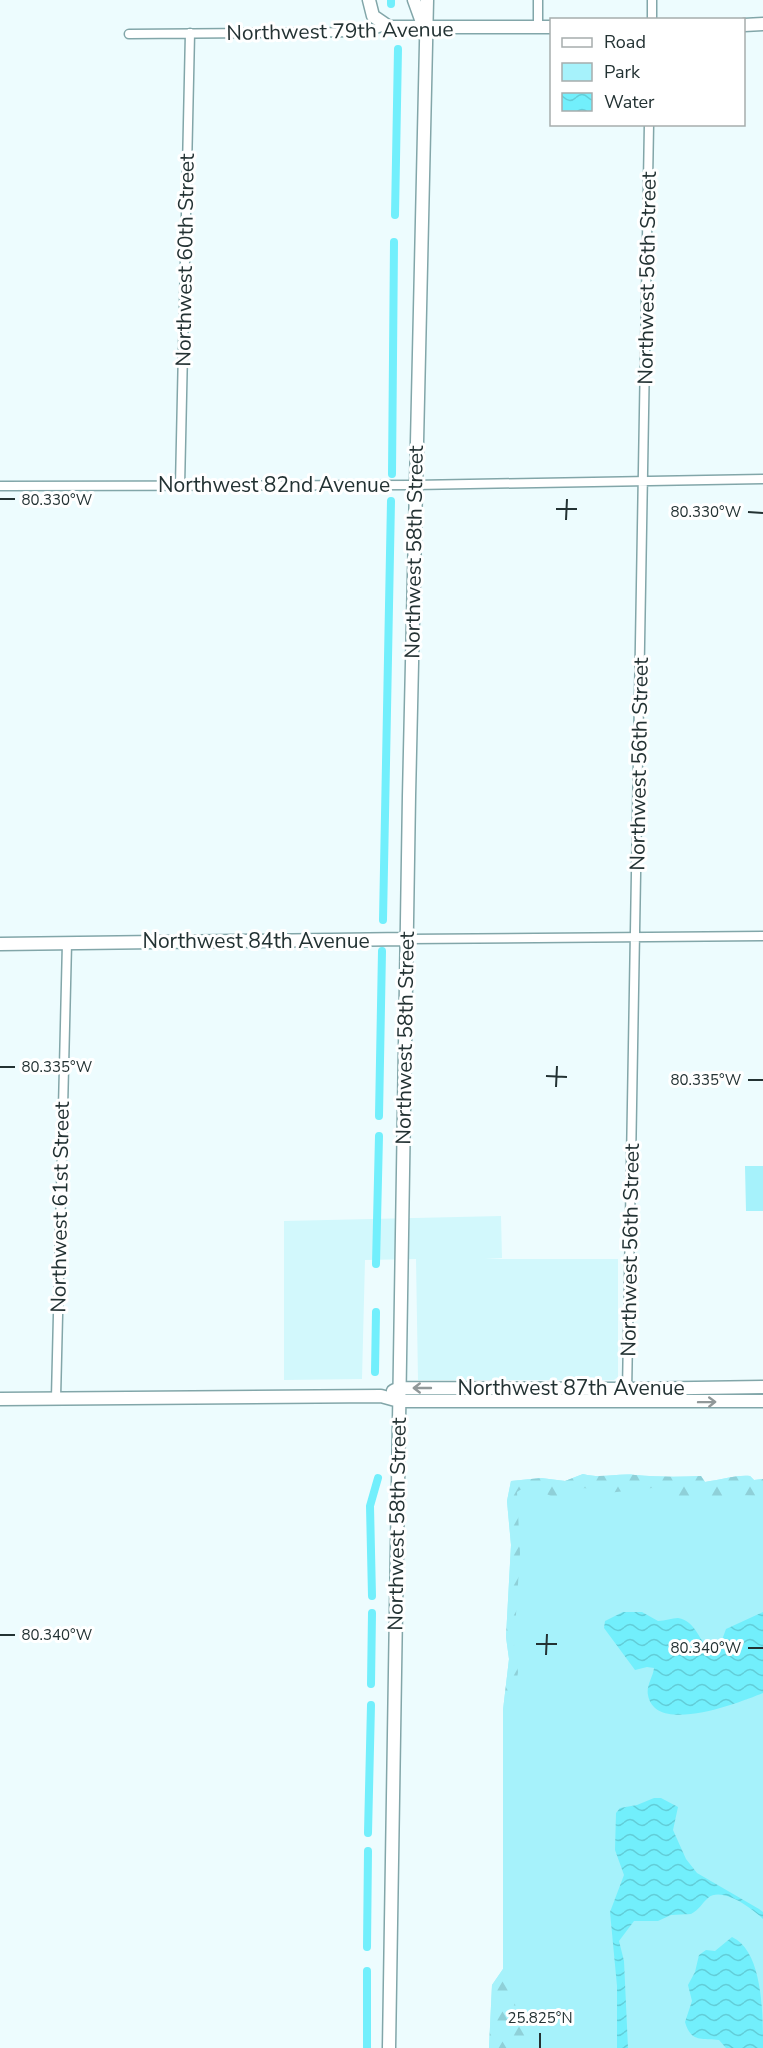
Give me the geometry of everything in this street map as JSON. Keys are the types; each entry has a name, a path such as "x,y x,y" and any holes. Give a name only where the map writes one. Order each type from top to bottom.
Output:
{"main road":[{"path":"369,0 373,15 386,26"},
{"name":"Northwest 58th Street","path":"414,0 425,28"},
{"name":"Northwest 58th Street","path":"389,2048 415,485 425,28 428,0"},
{"path":"745,25 763,24"},
{"name":"Northwest 79th Avenue","path":"386,26 550,27"},
{"name":"Northwest 84th Avenue","path":"0,944 407,939"},
{"name":"Northwest 87th Avenue","path":"381,1396 399,1388 763,1387"},
{"name":"Northwest 87th Avenue","path":"0,1399 381,1396 399,1401 628,1403 763,1401"}],"street":[{"path":"538,0 538,27"},
{"path":"652,0 652,18"},
{"name":"Northwest 79th Avenue","path":"129,33 365,32 386,26"},
{"name":"Northwest 60th Street","path":"180,486 190,33"},
{"name":"Northwest 56th Street","path":"628,1403 650,126"},
{"name":"Northwest 82nd Avenue","path":"0,486 415,485 763,479"},
{"name":"Northwest 84th Avenue","path":"407,939 763,936"},
{"name":"Northwest 61st Street","path":"56,1398 67,943"}],"shaded area":[{"path":"501,1216 502,1258 485,1259 618,1259 618,1377 614,1380 418,1380 416,1259 365,1260 362,1379 284,1380 284,1221"}],"green space":[{"path":"745,1166 763,1166 763,1211 746,1211"},
{"path":"583,1474 701,1476 705,1482 744,1476 750,1476 754,1480 763,1479 763,2048 489,2048 492,1985 503,1969 503,1710 509,1659 506,1637 511,1545 507,1501 511,1481 541,1478 565,1481"},
{"path":"583,1474 701,1476 705,1482 750,1476 754,1480 763,1479 763,1496 734,1495 674,1501 652,1488 599,1494 585,1488 553,1497 538,1490 523,1488 517,1492 520,1553 514,1645 518,1672 513,1706 503,1710 509,1659 506,1637 511,1545 507,1501 511,1481 541,1478 565,1481"},
{"path":"503,1969 530,2048 489,2048 492,1985"}],"water":[{"path":"623,1612 642,1612 658,1621 678,1618 684,1620 693,1627 712,1651 719,1648 726,1629 763,1612 763,1693 700,1713 682,1715 666,1713 654,1707 648,1692 654,1668 635,1670 604,1628 605,1621"},
{"path":"654,1798 661,1798 678,1807 673,1830 686,1859 697,1873 759,1909 763,1912 763,1919 737,1900 714,1895 691,1914 671,1915 658,1921 634,1921 619,1941 624,1961 628,2048 617,2048 617,1986 610,1912 624,1875 615,1850 616,1813 620,1808 637,1805"},
{"path":"732,1937 742,1944 750,1955 755,1969 763,2018 763,2048 726,2048 719,2040 694,2036 687,2029 685,2022 692,2001 688,1985 695,1972 699,1955 706,1950 715,1951"}],"waterway":[{"path":"395,215 398,49"},
{"path":"392,474 394,242"},
{"path":"383,920 391,501"},
{"path":"379,1116 382,951"},
{"path":"376,1264 379,1136"},
{"path":"375,1372 376,1312"},
{"path":"372,1596 370,1506 378,1478"},
{"path":"371,1684 372,1613"},
{"path":"368,1833 371,1705"},
{"path":"367,1947 368,1851"},
{"path":"367,1971 367,2048"}]}
